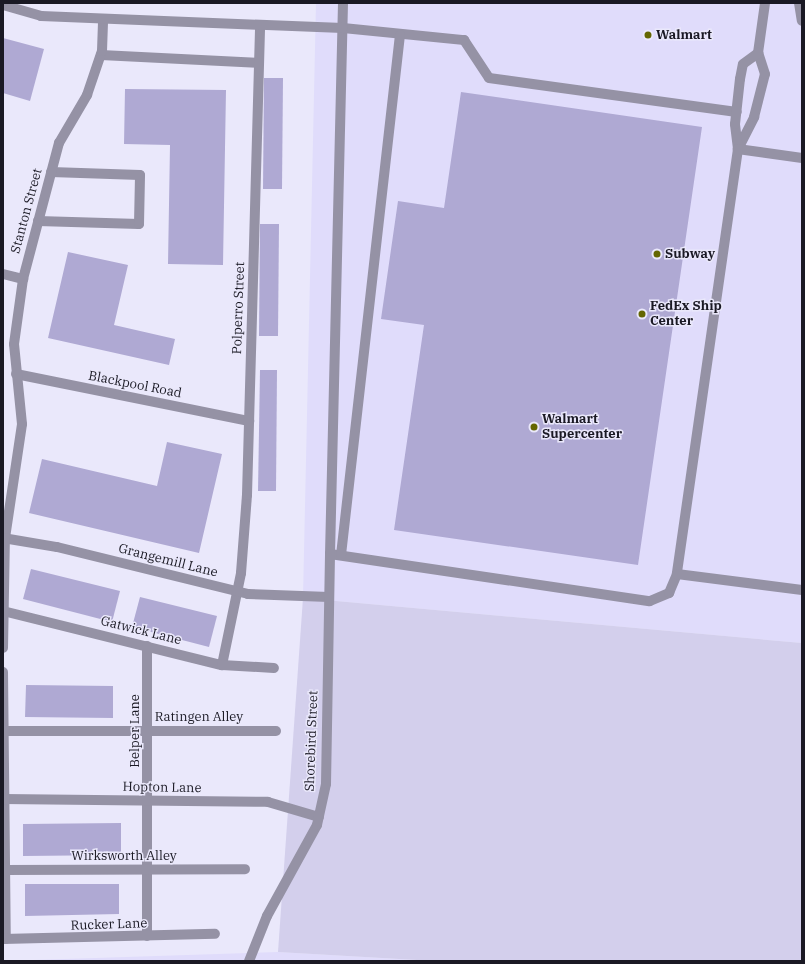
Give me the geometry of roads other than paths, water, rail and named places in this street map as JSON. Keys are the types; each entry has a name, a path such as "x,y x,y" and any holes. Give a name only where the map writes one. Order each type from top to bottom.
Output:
{"street":[{"name":"Shorebird Street","path":"249,961 267,916 319,817 326,784 329,597 344,3"},
{"path":"738,149 754,117 766,74 758,54 764,3"},
{"path":"799,3 802,21"},
{"path":"3,5 41,16 343,28 400,35 464,40 489,78 737,112"},
{"name":"Stanton Street","path":"3,648 4,538 22,424 14,344 23,279 59,143 87,95 101,55 103,18"},
{"name":"Polperro Street","path":"222,665 238,591 247,495 260,25"},
{"path":"341,555 400,35"},
{"path":"330,554 650,601 669,593 677,574 738,149 737,112 743,64 758,54"},
{"path":"101,55 259,63"},
{"path":"738,149 802,158"},
{"path":"38,221 139,224 140,175 52,172"},
{"path":"3,274 23,279"},
{"name":"Blackpool Road","path":"16,374 249,421"},
{"name":"Grangemill Lane","path":"4,538 57,547 238,591 329,597"},
{"path":"677,574 802,590"},
{"name":"Gatwick Lane","path":"3,611 222,665 274,668"},
{"name":"Belper Lane","path":"147,646 147,936"},
{"path":"3,672 5,939"},
{"name":"Ratingen Alley","path":"4,731 276,731"},
{"name":"Hopton Lane","path":"4,799 268,802 319,817"},
{"name":"Wirksworth Alley","path":"4,870 245,869"},
{"name":"Rucker Lane","path":"5,939 215,934"}],"place":[{"name":"Walmart","path":"648,35"},
{"name":"Subway","path":"657,254"},
{"name":"FedEx Ship Center","path":"642,314"},
{"name":"Walmart Supercenter","path":"534,427"}]}
